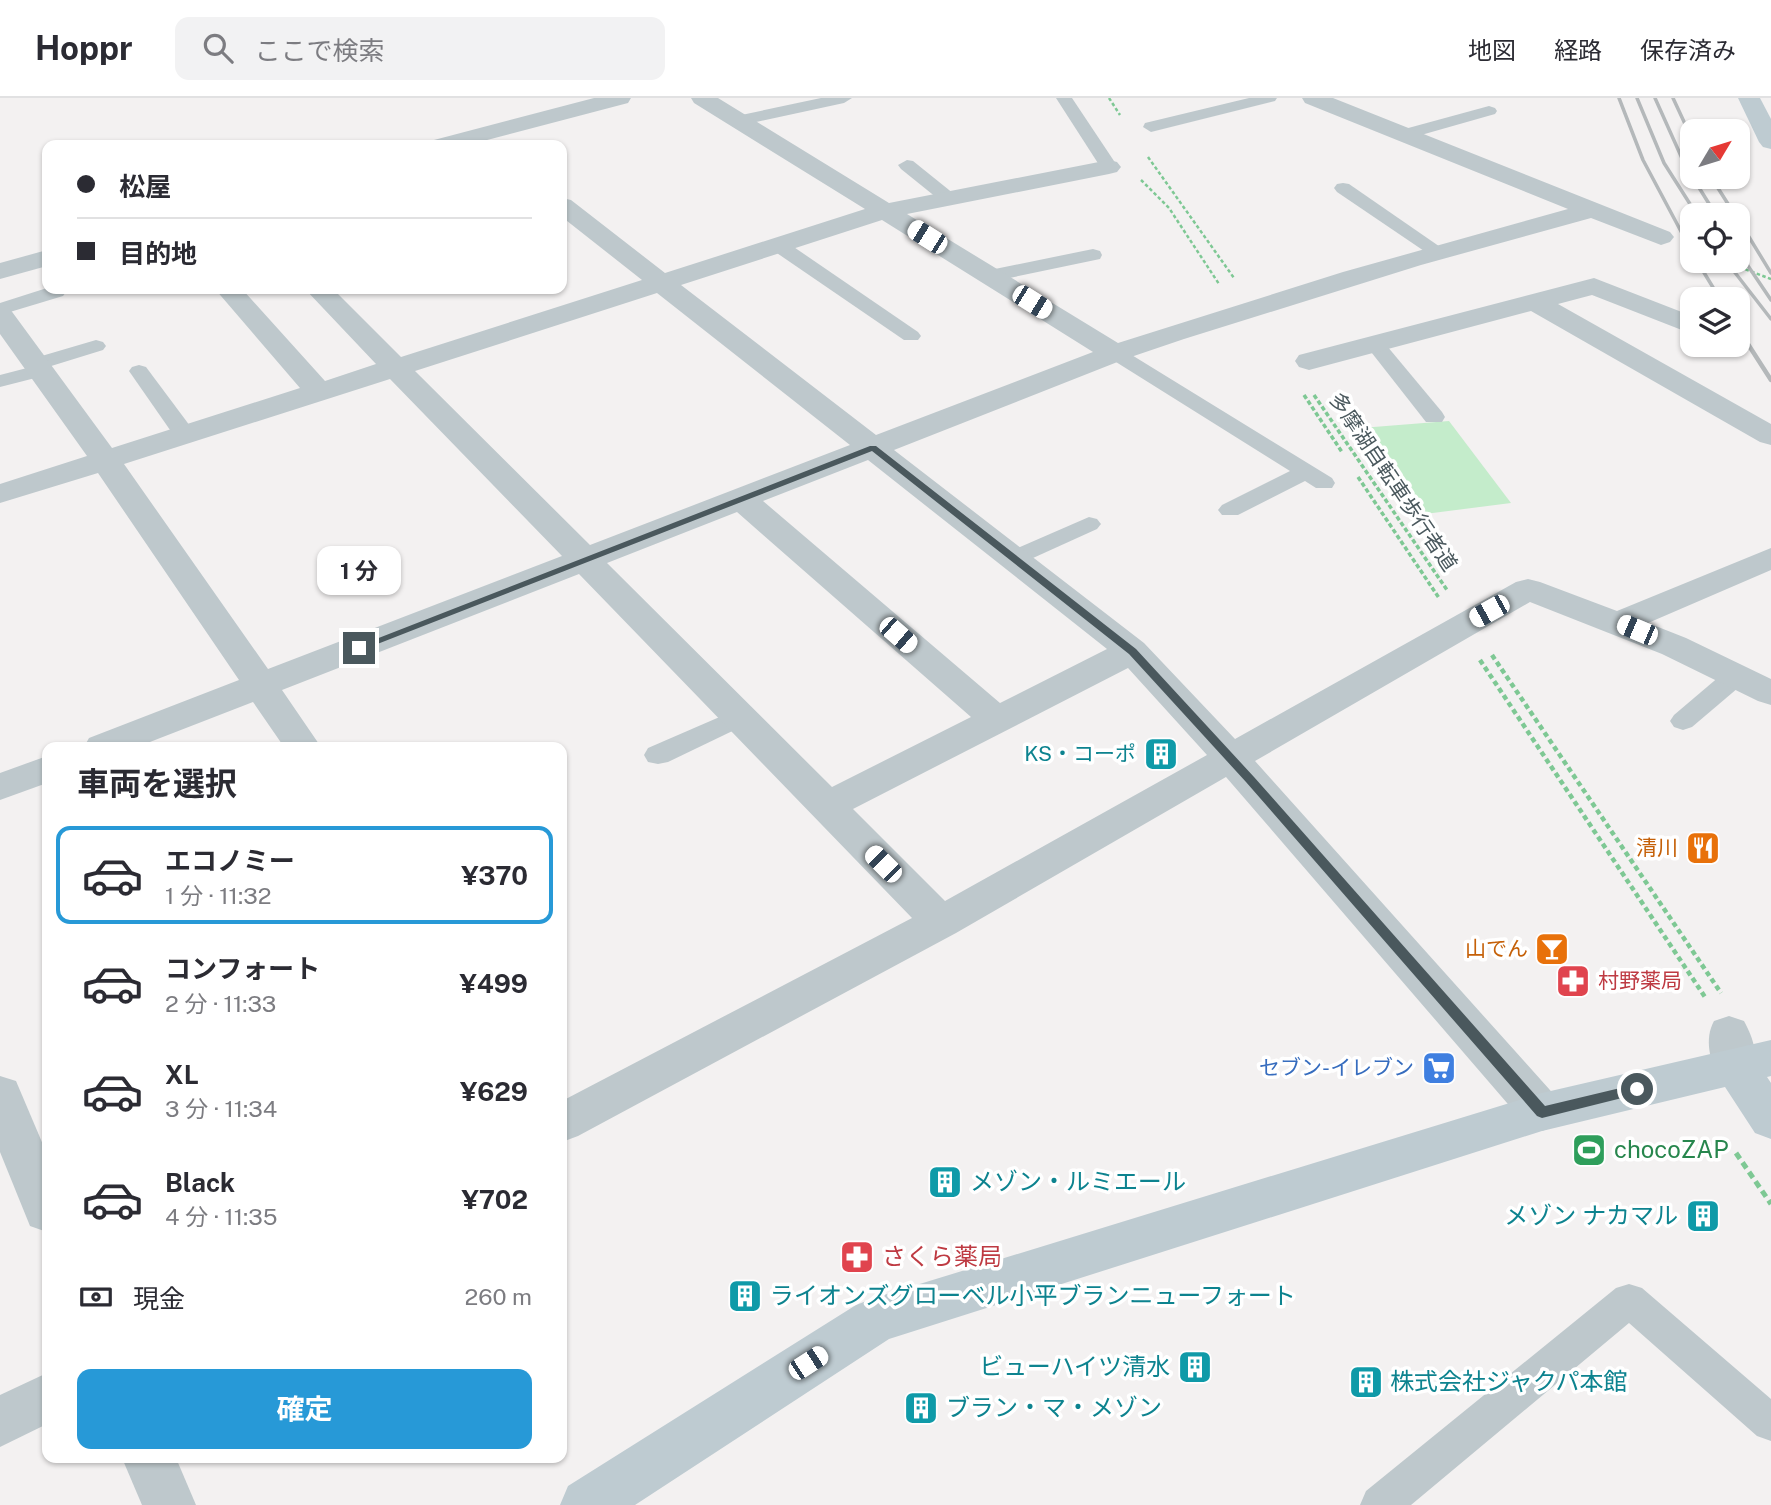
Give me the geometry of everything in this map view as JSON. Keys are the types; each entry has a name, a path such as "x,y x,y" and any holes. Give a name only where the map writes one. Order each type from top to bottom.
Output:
{"main road":[{"path":"1749,98 1771,142"},
{"path":"587,1505 874,1321 1542,1112 1745,1052 1771,1120"}],"street":[{"path":"482,140 620,98"},
{"path":"702,98 1115,353"},
{"path":"1313,98 1661,237"},
{"path":"0,494 885,211 1109,167"},
{"path":"567,209 1132,651 1231,759 1542,1112"},
{"path":"115,742 1115,353 1250,308 1437,251 1592,210"},
{"path":"0,271 42,259"},
{"path":"1309,374 1375,344 1594,286 1680,321"},
{"path":"232,294 319,392"},
{"path":"323,294 941,922"},
{"path":"1535,302 1771,436"},
{"path":"0,316 105,460 299,742"},
{"path":"1634,358 1680,339"},
{"path":"741,499 997,720"},
{"path":"1619,622 1771,558"},
{"path":"567,1121 941,922 1528,589 1619,622 1771,693"},
{"path":"825,807 1132,651"},
{"path":"0,787 42,771"},
{"path":"0,1094 42,1199"},
{"path":"0,1422 42,1400"},
{"path":"151,1463 169,1505"}],"lane":[{"path":"738,121 844,98"},
{"path":"1064,98 1109,167"},
{"path":"1151,127 1269,98"},
{"path":"1407,134 1489,111"},
{"path":"907,165 948,198"},
{"path":"1342,188 1437,251"},
{"path":"778,245 911,337"},
{"path":"990,276 1093,256"},
{"path":"0,309 49,294"},
{"path":"1375,344 1433,417"},
{"path":"0,382 96,346"},
{"path":"1115,353 1315,477 1230,510"},
{"path":"139,371 185,435"},
{"path":"1014,558 1089,524"},
{"path":"1683,721 1736,676"},
{"path":"659,755 738,718"},
{"path":"1380,1505 1629,1300 1771,1423"}],"path":[{"path":"1109,98 1124,120"},
{"path":"1143,149 1250,308"},
{"path":"1136,174 1169,208 1218,284 1238,296 1250,308"},
{"path":"1750,271 1771,279"},
{"name":"多摩湖自転車歩行者道","path":"1309,374 1464,625 1744,1027 1745,1052"},
{"path":"1302,392 1347,460"},
{"path":"1355,472 1464,625 1745,1052"},
{"path":"1734,1150 1771,1204"}],"green space":[{"path":"1449,421 1511,503 1417,515 1361,428"}],"railway":[{"path":"1619,98 1643,160 1680,229"},
{"path":"1637,98 1664,163 1689,203"},
{"path":"1655,98 1685,165 1709,203"},
{"path":"1673,98 1683,119"},
{"path":"1719,189 1727,203"},
{"path":"1750,239 1771,273"},
{"path":"1750,269 1771,300"},
{"path":"1704,273 1713,287"},
{"path":"1735,273 1771,319"},
{"path":"1750,347 1771,380"}],"place":[{"name":"KS・コーポ","path":"1161,754"},
{"name":"清川","path":"1703,848"},
{"name":"山でん","path":"1552,949"},
{"name":"村野薬局","path":"1573,981"},
{"name":"セブン-イレブン","path":"1439,1068"},
{"name":"chocoZAP","path":"1589,1150"},
{"name":"メゾン・ルミエール","path":"945,1182"},
{"name":"メゾン ナカマル","path":"1703,1216"},
{"name":"さくら薬局","path":"857,1257"},
{"name":"ライオンズグローベル小平ブランニューフォート","path":"745,1296"},
{"name":"ビューハイツ清水","path":"1195,1367"},
{"name":"株式会社ジャクパ本館","path":"1366,1382"},
{"name":"ブラン・マ・メゾン","path":"921,1408"}],"route":[{"path":"359,648 873,447 1132,651 1250,780 1542,1112 1637,1089"}]}
